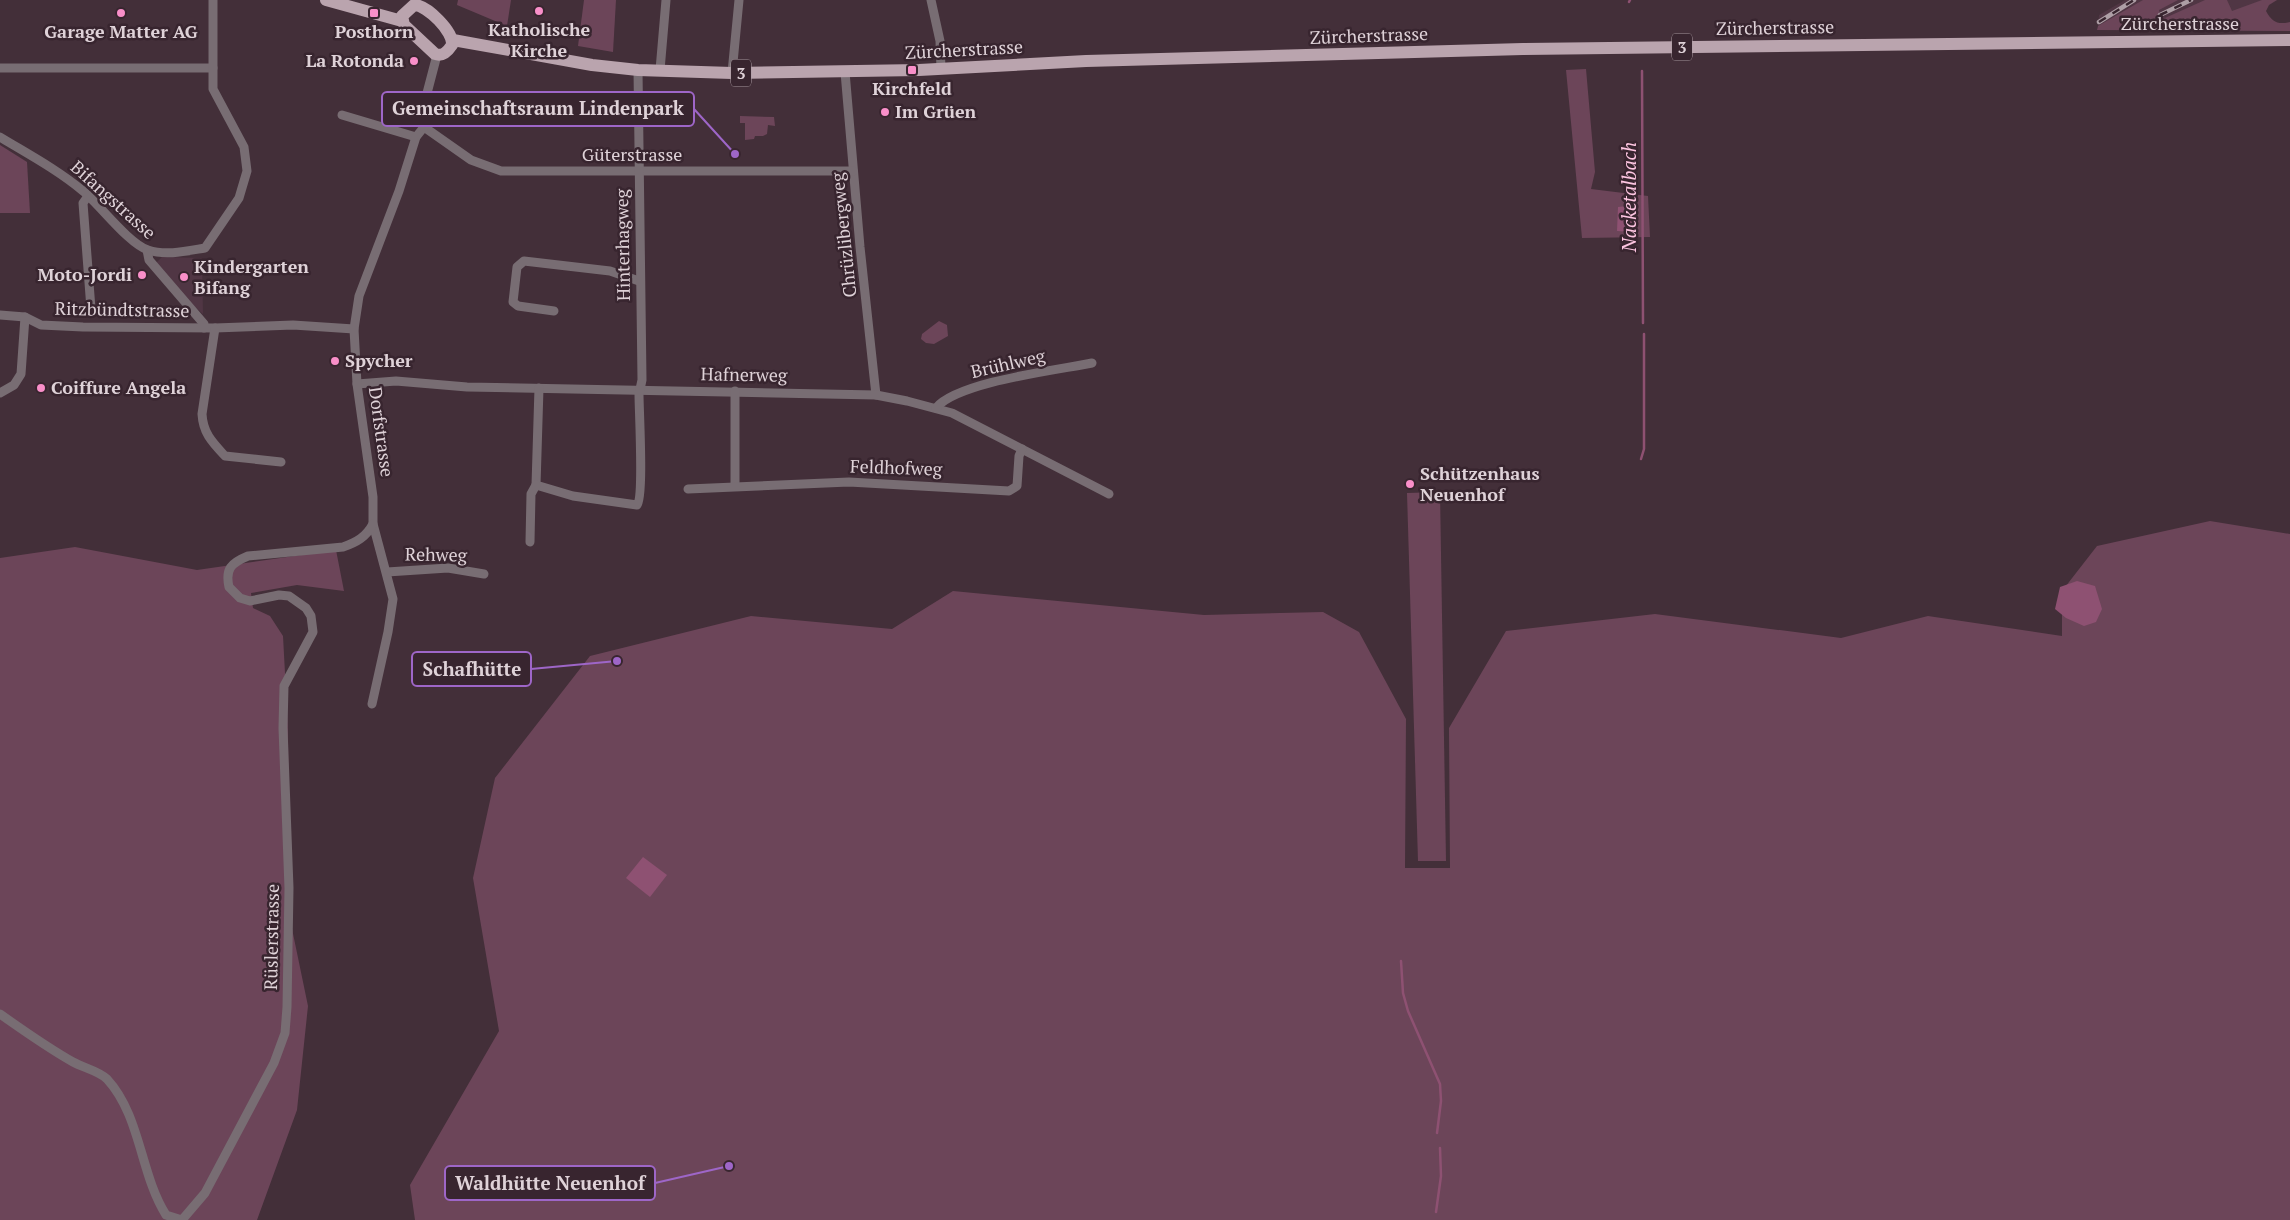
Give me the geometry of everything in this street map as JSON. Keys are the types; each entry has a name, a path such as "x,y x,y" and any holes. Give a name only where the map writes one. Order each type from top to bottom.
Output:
{"main road":[{"path":"326,0 402,20 408,29 438,55 450,49 453,40 450,32 417,2 404,12 402,20"},
{"name":"Zürcherstrasse","path":"453,40 592,65 638,70 732,73 845,72 1086,61 1523,49 2290,40"}],"street":[{"path":"147,250 176,252 205,248 239,198 244,184 246,152 213,90 213,0"},
{"path":"660,70 666,0"},
{"path":"732,73 739,0"},
{"path":"931,0 942,69"},
{"path":"424,127 421,116 438,55"},
{"path":"0,68 212,68"},
{"name":"Hinterhagweg","path":"536,485 573,496 637,505 640,501 638,70"},
{"name":"Chrüzlibergweg","path":"845,72 876,395"},
{"path":"342,115 416,137"},
{"name":"Dorfstrasse","path":"372,704 388,632 393,599 373,524 373,497 357,384 354,329 359,296 399,191 416,137 424,127"},
{"name":"Güterstrasse","path":"424,127 471,160 501,171 853,171"},
{"name":"Bifangstrasse","path":"0,137 64,176 88,196 134,241 147,250 150,260 204,324 204,328"},
{"path":"88,196 83,203 92,309"},
{"path":"554,311 518,306 513,302 517,267 524,261 610,271 639,282"},
{"name":"Ritzbündtstrasse","path":"0,315 26,316 41,325 215,328"},
{"path":"0,393 14,385 21,374 26,316"},
{"path":"280,462 225,456 208,437 203,427 202,414 215,328 293,325 354,329"},
{"name":"Brühlweg","path":"936,408 942,400 965,390 1028,375 1092,363"},
{"name":"Hafnerweg","path":"357,384 396,381 468,387 876,395 952,413 1109,494"},
{"path":"530,542 531,494 536,485 539,388"},
{"path":"735,486 736,391"},
{"name":"Feldhofweg","path":"688,490 735,486 849,482 1009,490 1017,486 1022,449"},
{"name":"Rüslerstrasse","path":"0,1014 51,1050 106,1078 119,1095 128,1114 157,1202 166,1215 182,1220 205,1194 218,1166 274,1063 285,1033 287,1007 289,888 283,728 284,686 312,632 311,616 302,604 289,596 279,595 250,601 240,598 229,587 227,578 228,568 234,561 248,556 343,547 358,541 368,534 373,524"},
{"name":"Rehweg","path":"387,572 448,568 484,574"}],"shaded area":[{"path":"458,0 511,0 507,26 457,5"},
{"path":"584,0 616,0 613,52 578,46"},
{"path":"2125,0 2266,0 2229,14 2098,26 2099,15"},
{"path":"2143,0 2178,0 2159,10 2160,16 2165,18 2205,0 2227,0 2232,11 2262,0 2277,0 2269,5 2266,11 2276,22 2290,22 2290,31 2097,30 2098,26"},
{"path":"1586,69 1595,172 1591,189 1648,196 1650,237 1582,238 1566,70"},
{"path":"740,116 774,117 775,126 768,125 767,134 763,136 755,136 754,139 745,140 745,123 740,123"},
{"path":"0,145 27,162 30,213 0,213"},
{"path":"1628,206 1635,213 1633,232 1617,231 1618,207"},
{"name":"Kindergarten Bifang","path":"162,257 202,258 203,314 177,291 156,263"},
{"path":"939,321 947,325 948,336 934,344 926,343 921,339 922,334"},
{"path":"1440,492 1446,861 1418,861 1407,493"},
{"path":"2210,521 2290,534 2290,1220 415,1220 410,1185 499,1031 473,878 495,778 590,656 751,616 892,629 953,591 1204,615 1323,612 1359,632 1406,719 1405,868 1450,868 1449,728 1506,631 1655,614 1841,638 1928,616 2062,636 2062,591 2097,546"},
{"path":"75,547 197,570 336,550 344,591 297,585 251,593 253,608 270,616 283,636 288,729 289,888 285,895 308,1006 297,1110 257,1220 0,1220 0,558"},
{"path":"2077,581 2095,586 2102,609 2096,622 2084,626 2066,618 2055,609 2060,587"},
{"path":"643,857 667,875 650,897 626,878"}],"waterway":[{"name":"Nacketalbach","path":"1642,71 1643,323"},
{"name":"Nacketalbach","path":"1641,459 1644,449 1644,334"},
{"path":"1401,961 1403,993 1408,1011 1440,1084 1441,1101 1437,1133"},
{"path":"1436,1212 1441,1176 1440,1148"}],"railway":[{"path":"2099,22 2134,0"},
{"path":"2160,15 2191,0"}],"place":[{"name":"Katholische Kirche","path":"539,11"},
{"name":"Garage Matter AG","path":"121,13"},
{"name":"Posthorn","path":"374,13"},
{"name":"La Rotonda","path":"414,61"},
{"name":"Kirchfeld","path":"912,70"},
{"name":"Im Grüen","path":"885,112"},
{"name":"Gemeinschaftsraum Lindenpark","path":"735,154"},
{"name":"Moto-Jordi","path":"142,275"},
{"name":"Kindergarten Bifang","path":"184,277"},
{"name":"Spycher","path":"335,361"},
{"name":"Coiffure Angela","path":"41,388"},
{"name":"Schützenhaus Neuenhof","path":"1410,484"},
{"name":"Schafhütte","path":"617,661"},
{"name":"Waldhütte Neuenhof","path":"729,1166"}]}
